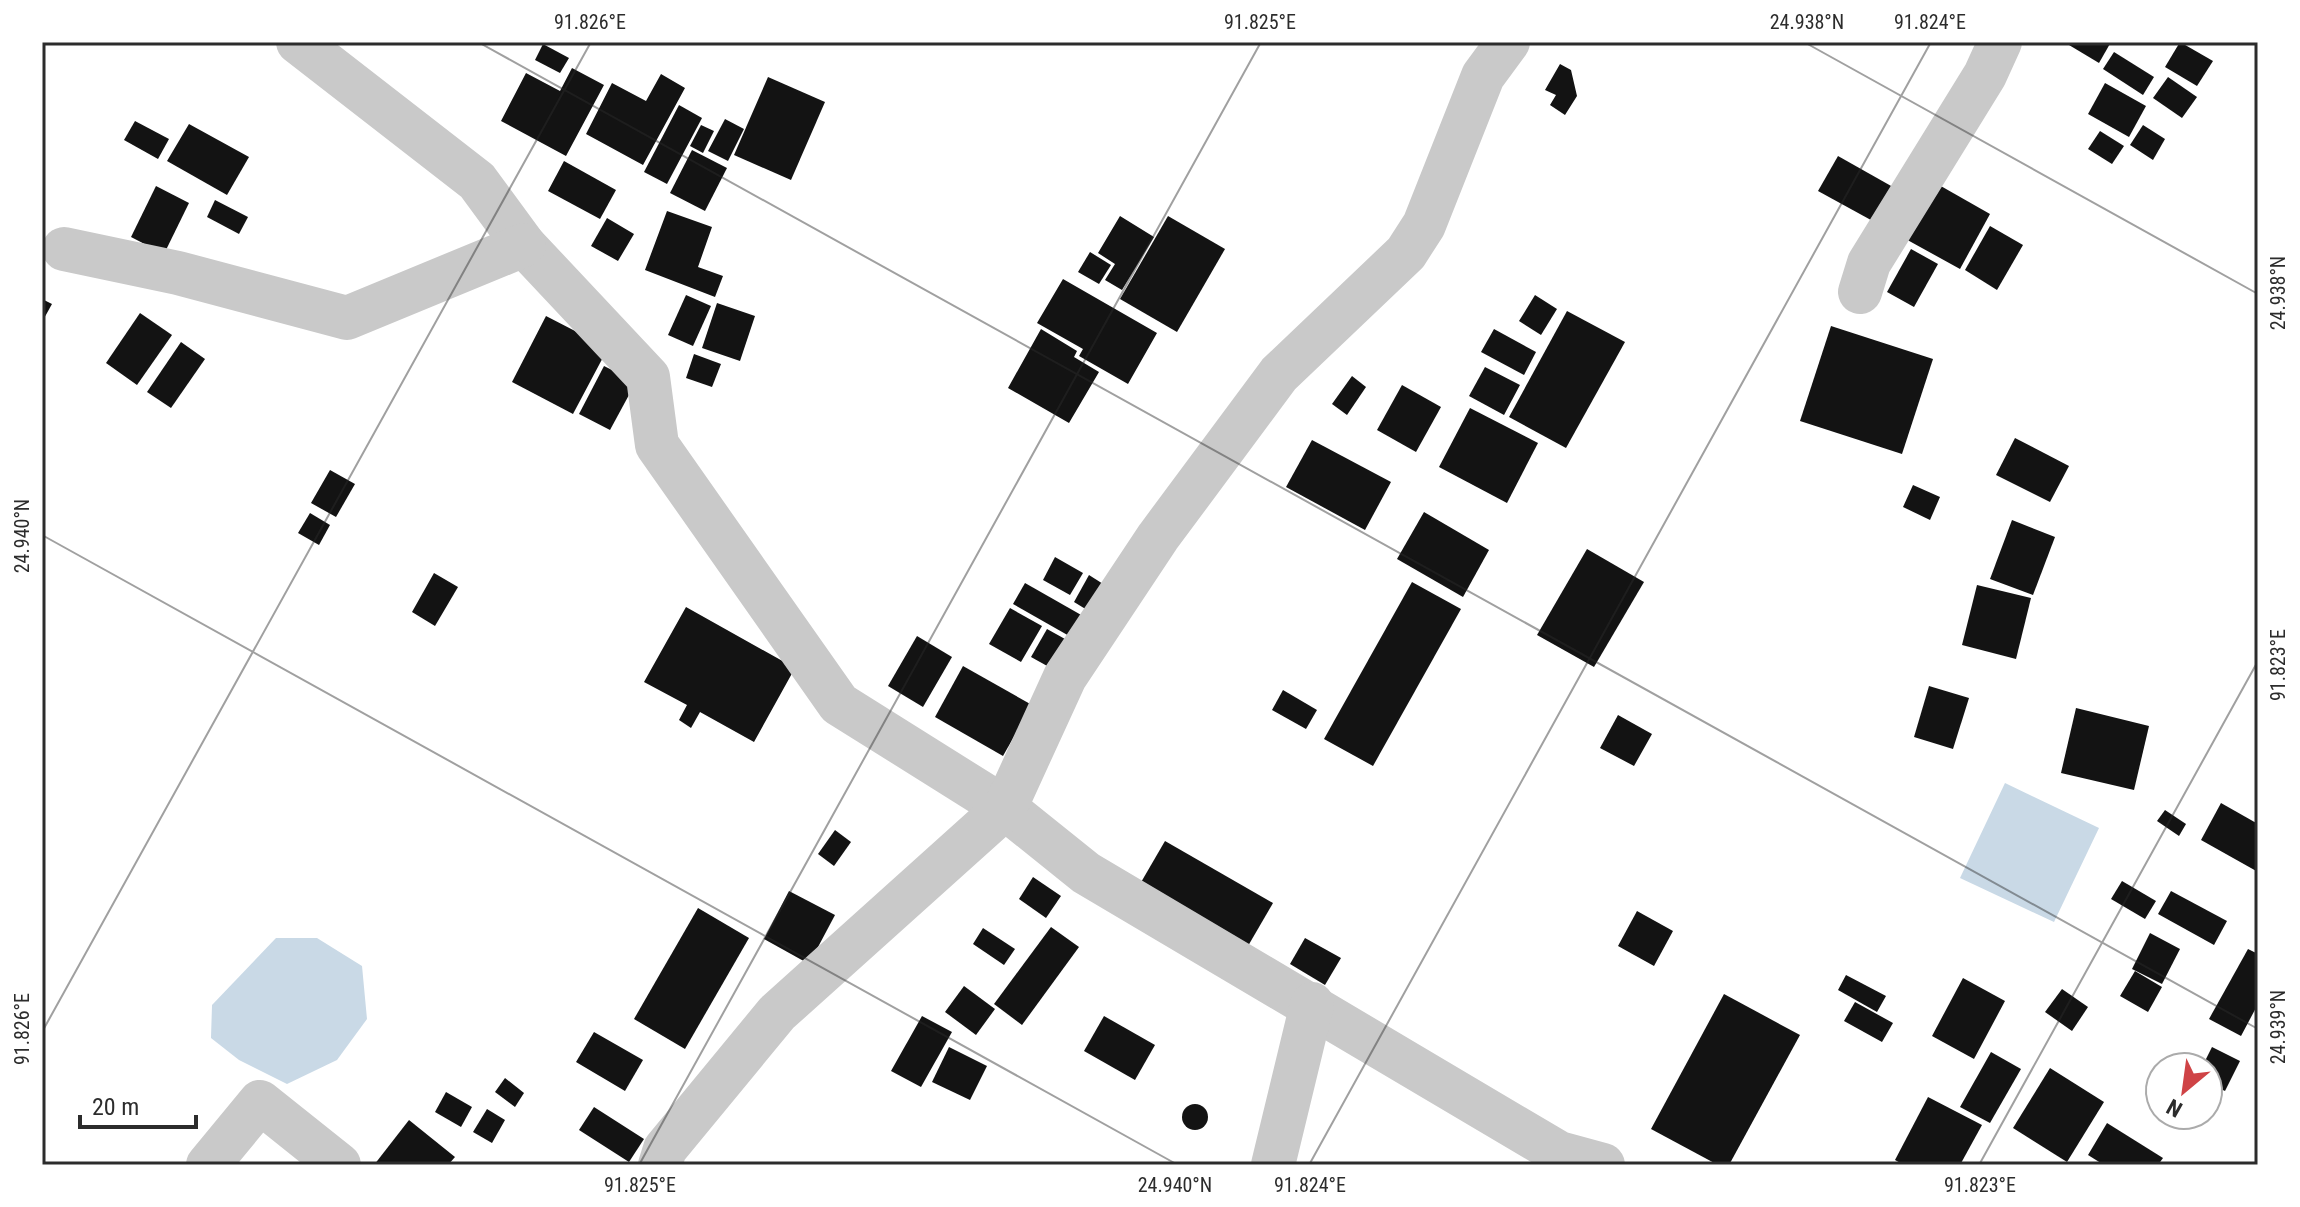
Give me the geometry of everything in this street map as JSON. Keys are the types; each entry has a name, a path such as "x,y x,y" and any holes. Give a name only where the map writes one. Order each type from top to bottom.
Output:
{"street":[{"path":"298,42 477,181 524,245 648,377 657,445 839,704 1005,808 1086,873 1312,1004 1556,1159 1603,1165"},
{"path":"660,1165 665,1149 777,1013 1005,808 1065,677 1158,537 1279,374 1406,253 1424,225 1483,76 1508,42"},
{"path":"1860,292 1869,263 1985,75 2000,42"},
{"path":"64,249 178,273 347,318 524,245"},
{"path":"1273,1165 1312,1004"},
{"path":"208,1165 260,1102 339,1165"}],"water":[{"path":"2005,783 2099,828 2054,922 1960,878"},
{"path":"276,938 317,938 362,966 367,1019 337,1060 287,1084 239,1060 211,1038 212,1005"}],"building":[{"path":"2064,42 2111,42 2099,63"},
{"path":"2180,42 2213,61 2197,86 2165,67"},
{"path":"543,44 569,58 560,73 535,60"},
{"path":"2114,52 2154,77 2143,95 2103,69"},
{"path":"1560,64 1571,70 1577,96 1565,115 1550,105 1556,95 1545,90"},
{"path":"572,68 604,85 566,156 501,121 526,73 560,91"},
{"path":"661,74 685,88 643,165 586,134 612,83 646,101"},
{"path":"768,77 825,102 791,180 734,155"},
{"path":"2168,77 2197,97 2182,118 2153,98"},
{"path":"2105,83 2146,106 2129,137 2088,114"},
{"path":"679,105 702,118 667,184 644,172"},
{"path":"725,119 744,129 728,161 708,151"},
{"path":"135,121 169,139 158,159 124,140"},
{"path":"189,124 249,157 227,195 167,161"},
{"path":"701,125 714,131 703,153 690,146"},
{"path":"2143,125 2165,139 2153,160 2130,145"},
{"path":"2100,131 2124,146 2112,164 2088,149"},
{"path":"692,150 727,168 705,211 670,193"},
{"path":"1838,156 1900,191 1880,225 1818,191"},
{"path":"564,161 616,190 600,219 548,191"},
{"path":"1932,181 1990,214 1960,269 1902,237"},
{"path":"156,186 189,203 164,254 131,237"},
{"path":"215,200 248,217 239,234 207,217"},
{"path":"667,211 712,227 698,267 723,276 715,297 645,270"},
{"path":"1120,216 1154,237 1122,290 1105,280 1115,264 1098,253"},
{"path":"1168,216 1225,249 1177,332 1120,299"},
{"path":"607,218 634,234 618,261 591,246"},
{"path":"1990,226 2023,245 1997,290 1965,270"},
{"path":"1911,249 1938,264 1914,307 1887,292"},
{"path":"1090,252 1111,265 1099,284 1078,272"},
{"path":"1063,279 1157,333 1128,384 1079,356 1083,349 1037,323"},
{"path":"686,295 711,306 693,346 668,335"},
{"path":"1535,295 1557,309 1541,335 1519,321"},
{"path":"42,299 52,304 42,322"},
{"path":"717,303 755,316 740,361 702,348"},
{"path":"1567,311 1625,342 1566,448 1509,417"},
{"path":"140,313 172,335 137,385 106,363"},
{"path":"546,316 608,348 573,414 512,382"},
{"path":"1831,326 1933,359 1902,454 1800,421"},
{"path":"1041,329 1077,351 1074,357 1099,372 1069,423 1008,388"},
{"path":"1494,329 1536,352 1524,375 1481,352"},
{"path":"181,342 205,359 171,408 147,392"},
{"path":"694,354 721,364 712,387 686,378"},
{"path":"604,366 636,382 610,430 579,414"},
{"path":"1485,367 1520,385 1504,415 1469,396"},
{"path":"1352,376 1366,387 1347,415 1332,404"},
{"path":"1402,385 1441,407 1416,452 1377,430"},
{"path":"1470,408 1538,443 1507,503 1439,467"},
{"path":"2015,438 2069,466 2050,502 1996,475"},
{"path":"1312,440 1391,482 1365,530 1286,487"},
{"path":"330,470 355,484 336,517 311,503"},
{"path":"1913,485 1940,497 1930,520 1903,507"},
{"path":"1424,512 1489,550 1463,597 1397,559"},
{"path":"310,513 330,525 319,545 298,533"},
{"path":"2012,520 2055,537 2033,595 1990,579"},
{"path":"1587,549 1644,582 1594,667 1537,635"},
{"path":"1055,557 1083,573 1070,595 1043,580"},
{"path":"434,573 458,587 435,626 412,612"},
{"path":"1089,575 1111,589 1097,616 1074,602"},
{"path":"1412,582 1461,609 1373,766 1324,739"},
{"path":"1025,583 1090,620 1078,641 1013,604"},
{"path":"1977,585 2031,598 2016,659 1962,645"},
{"path":"686,607 795,668 754,742 700,712 691,728 679,720 687,705 644,682"},
{"path":"1010,608 1042,626 1021,662 989,644"},
{"path":"1047,629 1074,644 1058,672 1031,657"},
{"path":"917,636 952,657 923,707 888,686"},
{"path":"963,666 1032,705 1003,756 935,717"},
{"path":"1929,686 1969,698 1953,749 1914,737"},
{"path":"1283,690 1317,710 1306,729 1272,710"},
{"path":"2076,708 2149,726 2134,790 2061,773"},
{"path":"1618,715 1652,734 1634,766 1600,748"},
{"path":"2221,803 2258,824 2258,872 2201,840"},
{"path":"2165,810 2186,824 2179,836 2157,821"},
{"path":"835,830 851,842 834,866 818,854"},
{"path":"1165,841 1273,903 1248,946 1140,884"},
{"path":"1033,877 1061,896 1046,918 1019,899"},
{"path":"2122,881 2156,901 2145,919 2111,899"},
{"path":"789,891 835,915 809,964 764,939"},
{"path":"2171,891 2227,921 2214,945 2158,914"},
{"path":"698,908 749,938 685,1049 634,1019"},
{"path":"1637,911 1673,931 1654,966 1618,946"},
{"path":"1051,927 1079,947 1022,1025 994,1004"},
{"path":"983,928 1015,949 1004,965 973,944"},
{"path":"2150,933 2180,949 2162,984 2132,969"},
{"path":"1305,938 1341,958 1325,985 1290,964"},
{"path":"2248,949 2258,954 2258,1004 2241,1036 2209,1019"},
{"path":"2135,971 2162,987 2148,1012 2120,996"},
{"path":"1846,975 1886,996 1877,1012 1838,990"},
{"path":"1963,978 2005,1001 1974,1059 1932,1036"},
{"path":"964,986 995,1009 976,1035 945,1012"},
{"path":"2062,989 2088,1007 2072,1031 2045,1012"},
{"path":"1724,994 1800,1035 1729,1165 1718,1165 1651,1129"},
{"path":"1855,1002 1893,1023 1882,1042 1844,1021"},
{"path":"922,1016 952,1032 921,1087 891,1071"},
{"path":"1104,1016 1155,1045 1135,1080 1084,1051"},
{"path":"594,1032 643,1060 625,1091 576,1062"},
{"path":"949,1047 987,1066 970,1100 932,1082"},
{"path":"1991,1052 2021,1069 1990,1123 1960,1107"},
{"path":"2224,1053 2240,1061 2224,1091"},
{"path":"2050,1068 2104,1102 2067,1162 2013,1128"},
{"path":"505,1078 524,1093 515,1107 495,1092"},
{"path":"446,1092 472,1107 461,1127 435,1112"},
{"path":"1928,1097 1982,1125 1960,1165 1904,1165 1895,1160"},
{"path":"1195,1104 1204,1108 1208,1117 1204,1126 1195,1130 1186,1126 1182,1117 1186,1108"},
{"path":"594,1107 644,1139 629,1162 579,1130"},
{"path":"487,1109 505,1120 492,1143 473,1132"},
{"path":"409,1120 455,1157 448,1165 374,1165"},
{"path":"2107,1123 2163,1158 2158,1165 2104,1165 2088,1155"}]}
